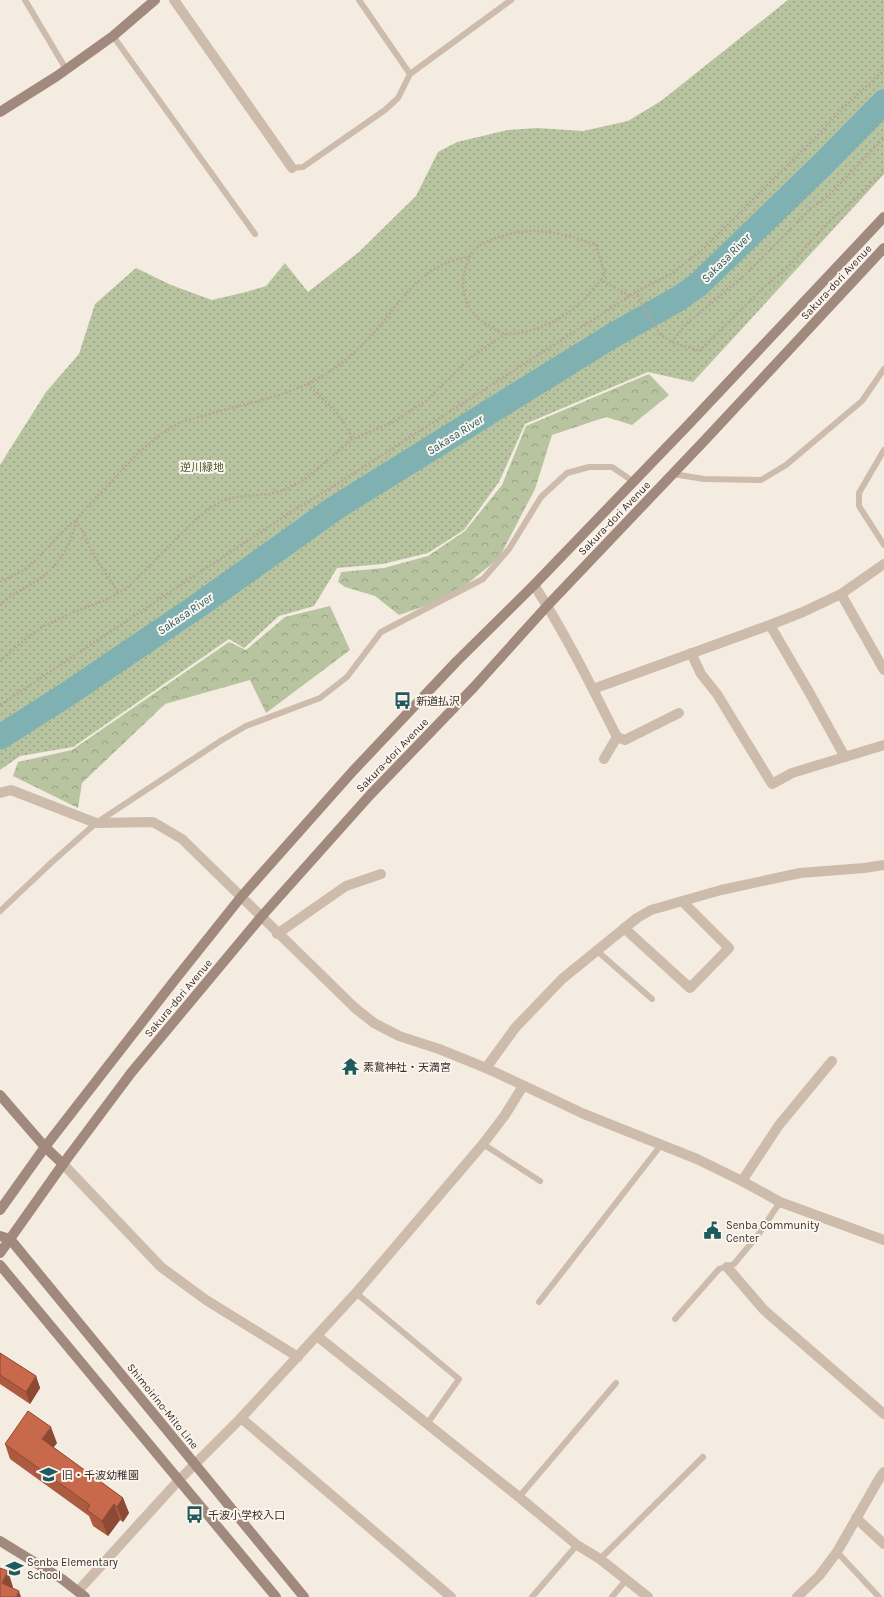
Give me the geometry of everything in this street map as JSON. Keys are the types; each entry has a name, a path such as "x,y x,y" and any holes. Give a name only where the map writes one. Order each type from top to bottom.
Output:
{"street":[{"path":"0,112 113,36 155,0"},
{"path":"174,0 292,168"},
{"name":"Sakura-dori Avenue","path":"0,1210 45,1147 174,981 242,897 353,771 457,661 634,482 884,218"},
{"name":"Sakura-dori Avenue","path":"0,1253 5,1237 63,1164 132,1072 261,917 370,795 474,687 548,605 673,474 884,248"},
{"path":"593,689 770,626 841,594 884,564"},
{"path":"534,584 548,605 617,737 625,740 680,713"},
{"path":"841,594 884,670"},
{"path":"770,626 845,757"},
{"path":"691,653 701,674 717,694 772,784 792,773 884,745"},
{"path":"604,759 617,737"},
{"path":"0,793 11,790 96,823 153,822 182,840 355,1008 374,1022 399,1036 439,1049 486,1068 584,1114 697,1159 780,1202 884,1240"},
{"path":"486,1068 515,1028 562,978 636,918 652,910 722,890 800,873 864,868 884,864"},
{"path":"278,934 346,886 381,874"},
{"path":"624,928 690,988 729,948 683,902"},
{"path":"742,1181 779,1125 832,1061"},
{"path":"0,1540 56,1575 81,1594 180,1480 241,1418 356,1293 483,1144 523,1086"},
{"path":"0,1095 45,1147 162,1267 206,1300 298,1357"},
{"name":"Shimoirino-Mito Line","path":"5,1237 196,1465 304,1597"},
{"path":"0,1265 276,1597"},
{"path":"727,1266 764,1310 884,1414"},
{"path":"317,1336 519,1496 577,1545 600,1559 648,1597"},
{"path":"241,1418 451,1597"},
{"path":"797,1597 819,1576 837,1552 884,1472"},
{"path":"856,1518 884,1544"}],"lane":[{"path":"25,0 66,69"},
{"path":"359,0 410,74"},
{"path":"292,168 303,167 385,110 398,98 410,74 511,0"},
{"path":"113,36 255,234"},
{"path":"673,474 704,479 761,480 786,465 862,401 884,369"},
{"path":"884,450 859,493 859,506 884,545"},
{"path":"0,910 96,823 246,726 320,698 347,677 381,632 483,579 509,549 541,497 567,473 589,467 612,467 634,482"},
{"path":"596,950 652,999"},
{"path":"483,1144 540,1181"},
{"path":"539,1302 661,1145"},
{"path":"675,1320 719,1269 734,1264 758,1236 780,1202"},
{"path":"356,1293 460,1379 427,1424"},
{"path":"519,1496 616,1383"},
{"path":"600,1559 702,1457"},
{"path":"532,1597 577,1545"},
{"path":"837,1552 879,1597"},
{"path":"612,1597 626,1580"}],"path":[{"path":"0,705 244,542 635,292 660,278 671,274 702,250 818,135 843,108 884,70"},
{"path":"672,342 684,325 746,274 812,208 825,199 884,138"},
{"path":"635,292 660,334 672,342 699,351 764,287 788,267 829,221 860,196 884,172"},
{"path":"0,661 29,636 44,626 110,598 128,587 196,519 213,506 224,500 237,497 270,494 286,489 305,479 353,439 364,433 393,422 426,402 471,357 505,334 526,332 552,323 578,306 605,274 596,245 585,241 536,231 503,236 475,249 469,257 463,278 467,304 476,317 485,324 505,334"},
{"path":"0,582 22,571 35,561 76,520 89,504 137,454 166,430 179,423 280,395 308,384 333,369 364,343 397,302 417,281 455,259 469,257"},
{"path":"601,280 630,296"},
{"path":"308,384 335,411 353,439"},
{"path":"76,520 84,531 89,546 102,569 118,593"},
{"path":"0,604 40,578 60,559 74,534 76,520"}],"green space":[{"name":"逆川緑地","path":"788,0 884,0 884,174 693,382 648,372 525,424 499,482 464,530 428,553 383,564 337,568 314,606 279,616 244,648 229,639 73,747 20,756 0,770 0,465 46,392 79,354 95,304 136,268 171,285 212,300 266,286 285,263 308,292 359,252 416,196 438,152 457,142 508,130 537,128 583,131 628,121 661,101"},
{"path":"649,374 669,395 632,425 606,417 552,435 535,489 499,558 451,597 399,615 375,596 345,587 338,582 341,572 384,568 428,556 465,531 502,485 526,426"},
{"path":"330,606 350,650 266,713 250,680 165,704 82,783 78,808 13,776 18,762 72,750 229,642 246,650 285,617"}],"building":[{"path":"0,1353 36,1376 26,1392 0,1375"},
{"path":"28,1411 51,1427 42,1439 123,1498 117,1507 114,1504 102,1521 87,1510 90,1505 5,1444"},
{"path":"0,1568 8,1571 2,1583 19,1591 16,1597 0,1597"}],"waterway":[{"name":"Sakasa River","path":"0,737 66,695 199,605 335,508 612,336 678,299 698,285 823,164 884,102"}],"place":[{"name":"新道払沢","path":"403,701"},
{"name":"素鵞神社・天満宮","path":"350,1067"},
{"name":"Senba Community Center","path":"713,1231"},
{"name":"旧・千波幼稚園","path":"49,1475"},
{"name":"千波小学校入口","path":"195,1515"},
{"name":"Senba Elementary School","path":"14,1568"}]}
